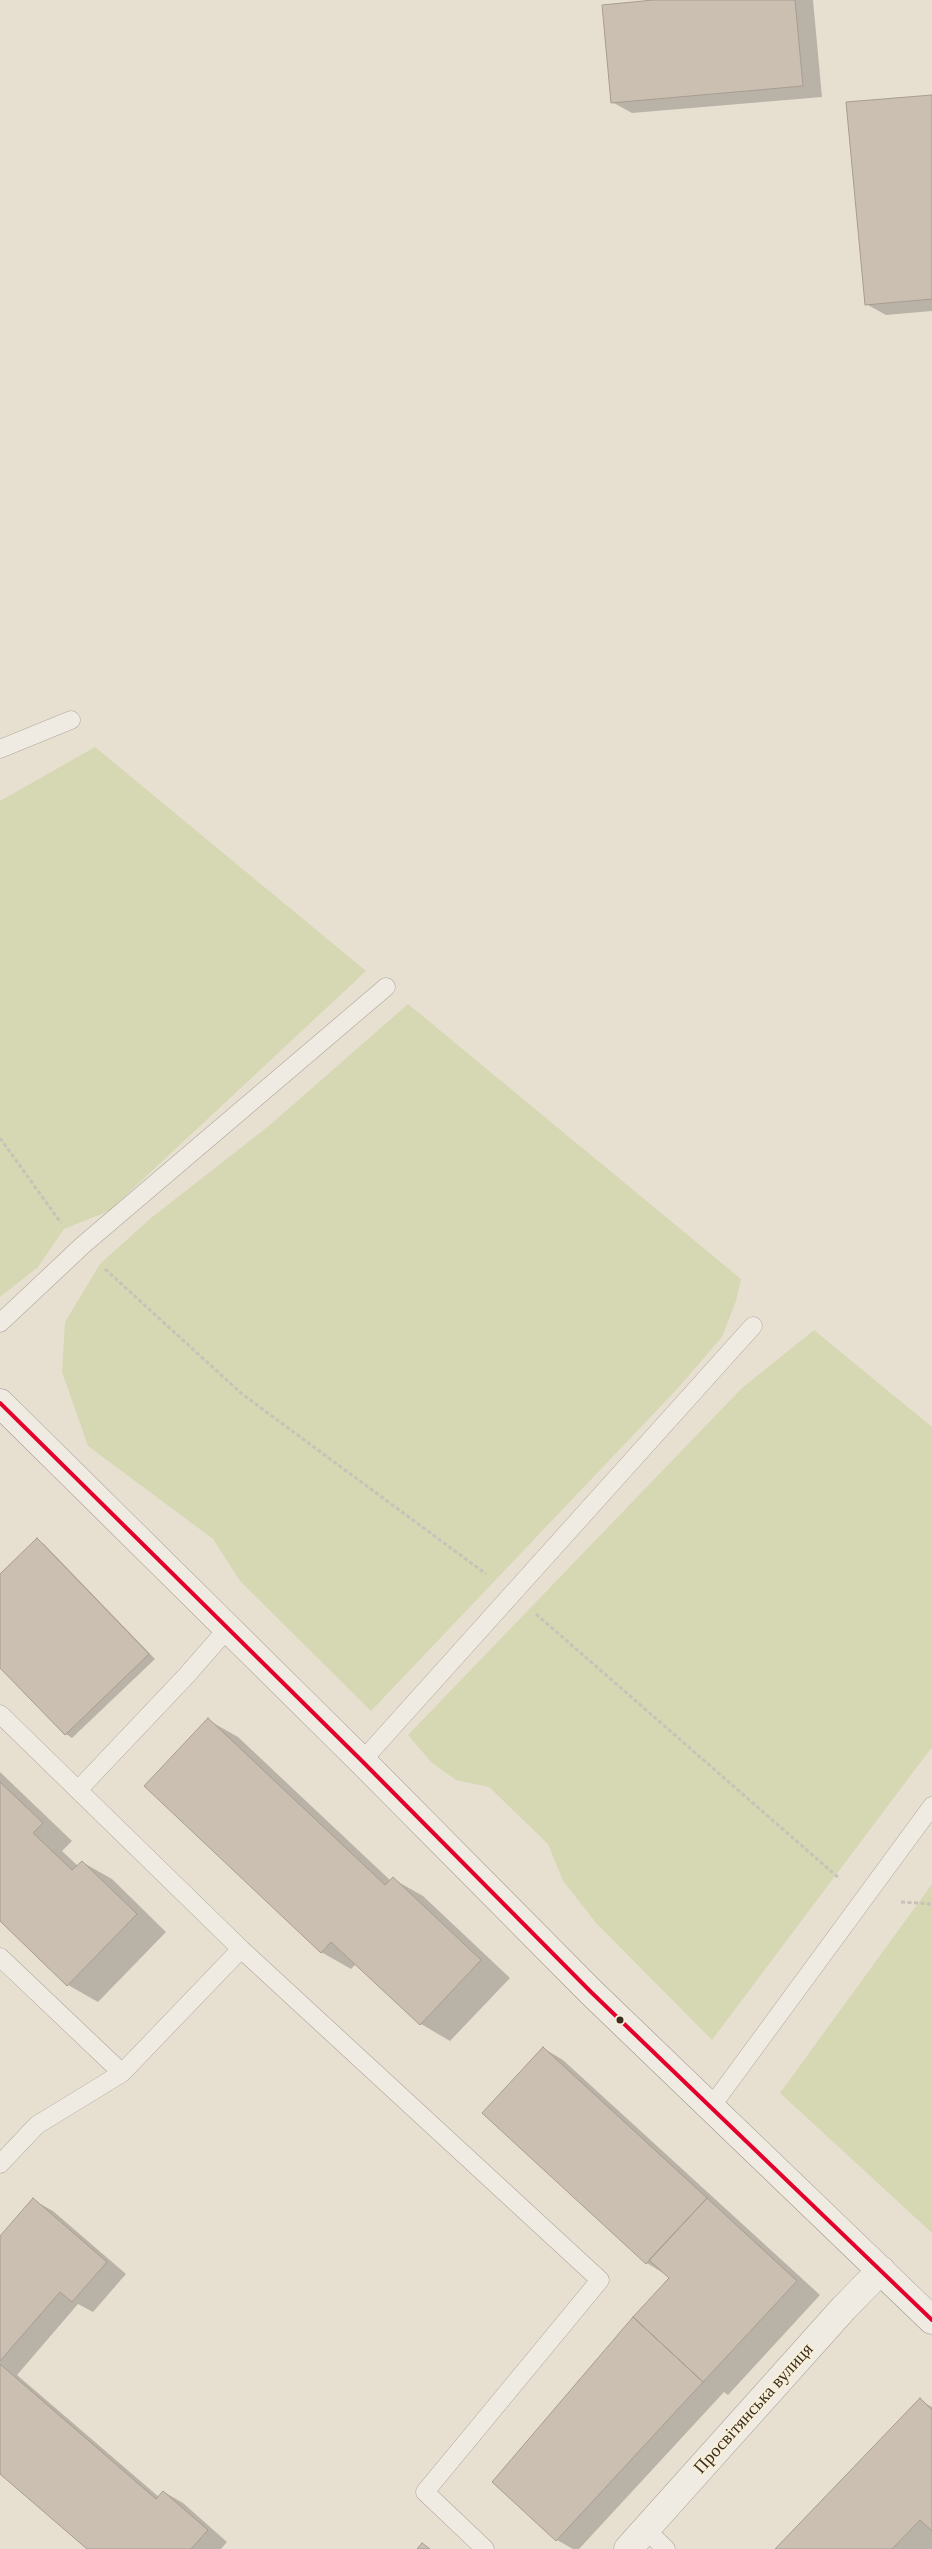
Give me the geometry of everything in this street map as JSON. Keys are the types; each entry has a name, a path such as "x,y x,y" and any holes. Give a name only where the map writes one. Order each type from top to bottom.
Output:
{"main road":[{"path":"0,1403 362,1761 591,1992 932,2320"},
{"name":"Просвітянська вулиця","path":"637,2539 837,2316 881,2270"}],"lane":[{"path":"0,750 71,720"},
{"path":"0,1324 83,1245 386,987"},
{"path":"362,1761 753,1326"},
{"path":"79,1789 187,1675 228,1628"},
{"path":"0,1714 241,1948 600,2280 425,2492 485,2549"},
{"path":"710,2108 932,1806"},
{"path":"0,2164 37,2125 122,2073 241,1948"},
{"path":"0,1957 122,2073"},
{"path":"637,2539 666,2549"}],"path":[{"path":"0,1138 64,1229 242,1394 512,1593 864,1899"}],"green space":[{"path":"95,747 366,971 109,1211 64,1229 38,1267 0,1297 0,801"},
{"path":"408,1004 741,1279 736,1301 722,1337 677,1389 371,1711 240,1581 213,1539 88,1446 62,1372 65,1322 100,1264 151,1218 270,1125"},
{"path":"814,1330 932,1427 932,1747 712,2040 597,1924 563,1881 548,1844 489,1787 456,1780 432,1763 408,1735 742,1388"},
{"path":"932,1884 932,2233 780,2093"}],"building":[{"path":"653,0 795,0 803,86 611,103 602,5"},
{"path":"932,95 932,299 865,305 846,102"},
{"path":"37,1538 149,1654 65,1735 0,1668 0,1574"},
{"path":"208,1718 385,1885 393,1877 481,1960 420,2025 331,1942 321,1953 144,1786"},
{"path":"0,1782 43,1823 33,1833 72,1870 82,1861 137,1914 67,1986 0,1921"},
{"path":"543,2047 707,2198 646,2264 482,2113"},
{"path":"33,2198 107,2262 72,2302 60,2292 0,2361 0,2236"},
{"path":"707,2198 797,2281 703,2382 633,2317 669,2278 649,2260"},
{"path":"633,2317 703,2382 556,2541 492,2482"},
{"path":"0,2364 156,2499 163,2491 208,2530 191,2549 87,2549 0,2474"},
{"path":"920,2398 932,2410 932,2531 920,2520 892,2549 775,2549"},
{"path":"422,2543 430,2549 417,2549"}],"transit line":[{"path":"0,1403 362,1761 591,1992 932,2320"}]}
